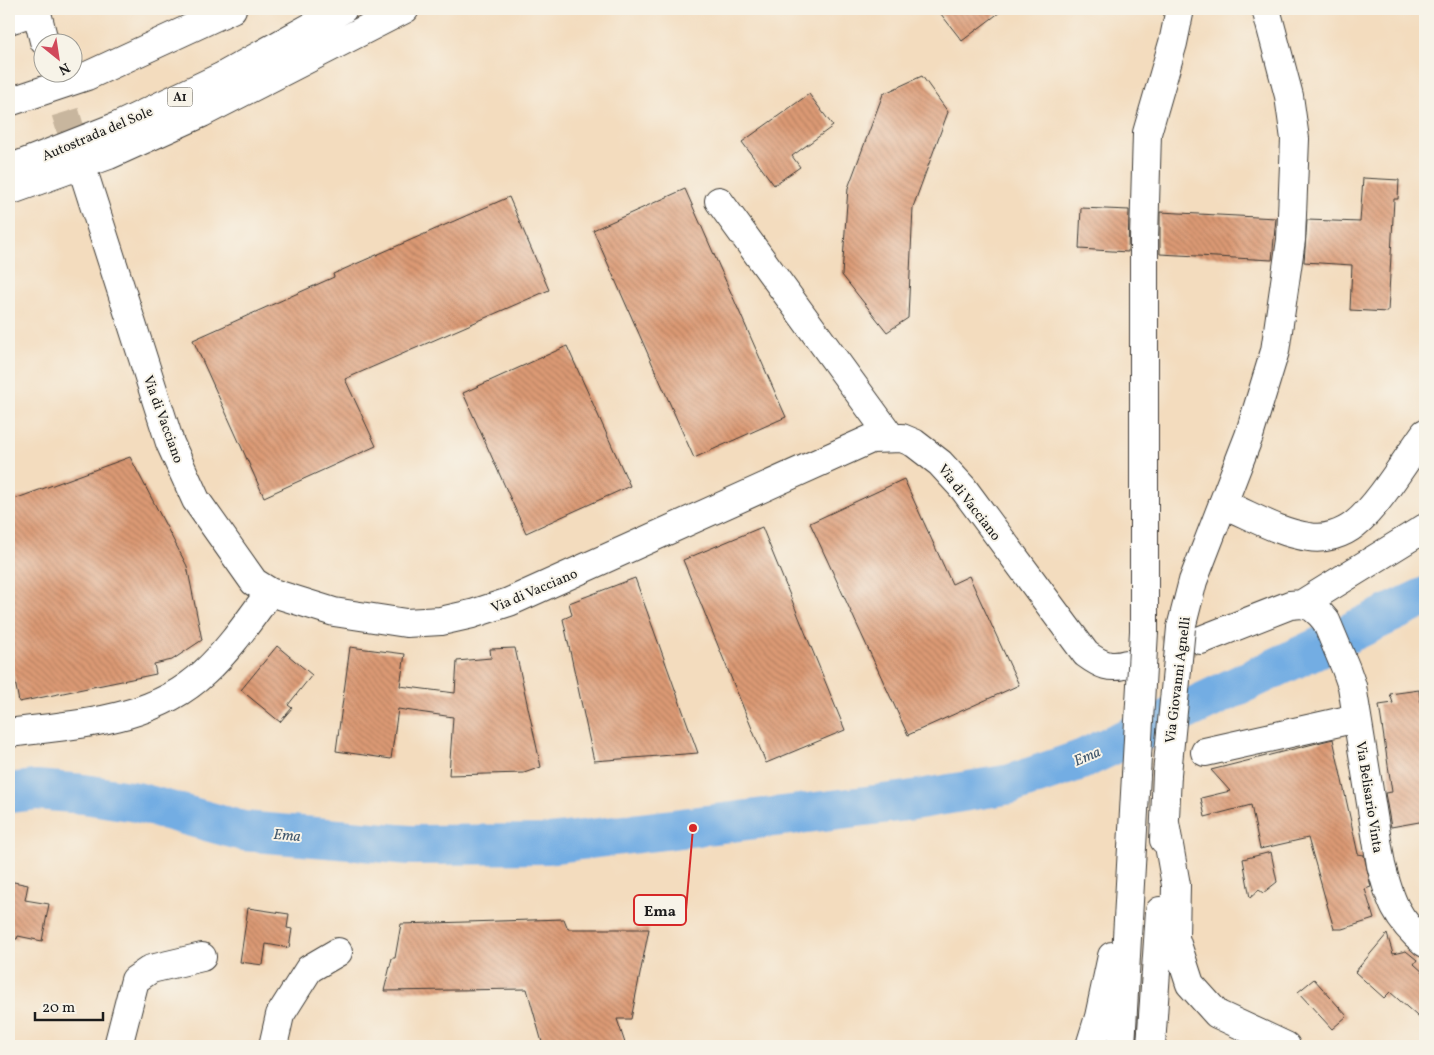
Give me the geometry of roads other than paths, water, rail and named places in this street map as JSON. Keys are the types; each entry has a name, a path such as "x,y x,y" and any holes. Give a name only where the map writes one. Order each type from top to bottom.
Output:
{"main road":[{"path":"9,102 87,76 232,9"},
{"name":"Autostrada del Sole","path":"9,169 118,126 221,77 343,9"},
{"path":"9,191 109,155 202,113 405,9"},
{"path":"1120,1046 1144,631 1144,239 1147,133 1173,43 1180,9"},
{"name":"Via Giovanni Agnelli","path":"1150,1046 1167,774 1191,634 1192,581 1249,436 1274,351 1291,240 1295,138 1289,96 1266,9"},
{"path":"9,20 36,10 42,32"},
{"name":"Via di Vacciano","path":"86,180 170,443 196,500 254,582 270,592 334,612 406,623 441,621 472,614 509,602 871,439 891,437 902,438 914,444 940,463 963,488 1086,654 1100,664 1110,667 1127,664"},
{"path":"719,201 891,437"},
{"path":"1223,504 1295,534 1310,538 1334,535 1355,524 1367,512 1425,433"},
{"path":"1191,634 1290,605 1302,604 1425,528"},
{"path":"9,733 108,719 132,713 170,698 206,672 270,592"},
{"name":"Via Belisario Vinta","path":"1302,604 1312,607 1330,631 1346,668 1357,718 1381,865 1388,892 1403,923 1425,943"},
{"path":"1205,752 1357,718"},
{"path":"1165,823 1176,885 1175,938 1190,984 1217,1014 1286,1046"},
{"path":"1090,1046 1099,1017 1130,874"},
{"path":"273,1046 280,1016 309,970 338,952"},
{"path":"118,1046 135,980 151,970 202,957"},
{"path":"1242,1046 1274,1046"}],"waterway":[{"name":"Ema","path":"9,793 36,790 84,794 137,802 243,831 410,845 548,844 907,801 1011,784 1081,760 1425,597"}],"tunnel":[{"path":"56,82 82,167"},
{"path":"1127,664 1199,640"}],"place":[{"name":"Ema","path":"693,828"}]}
